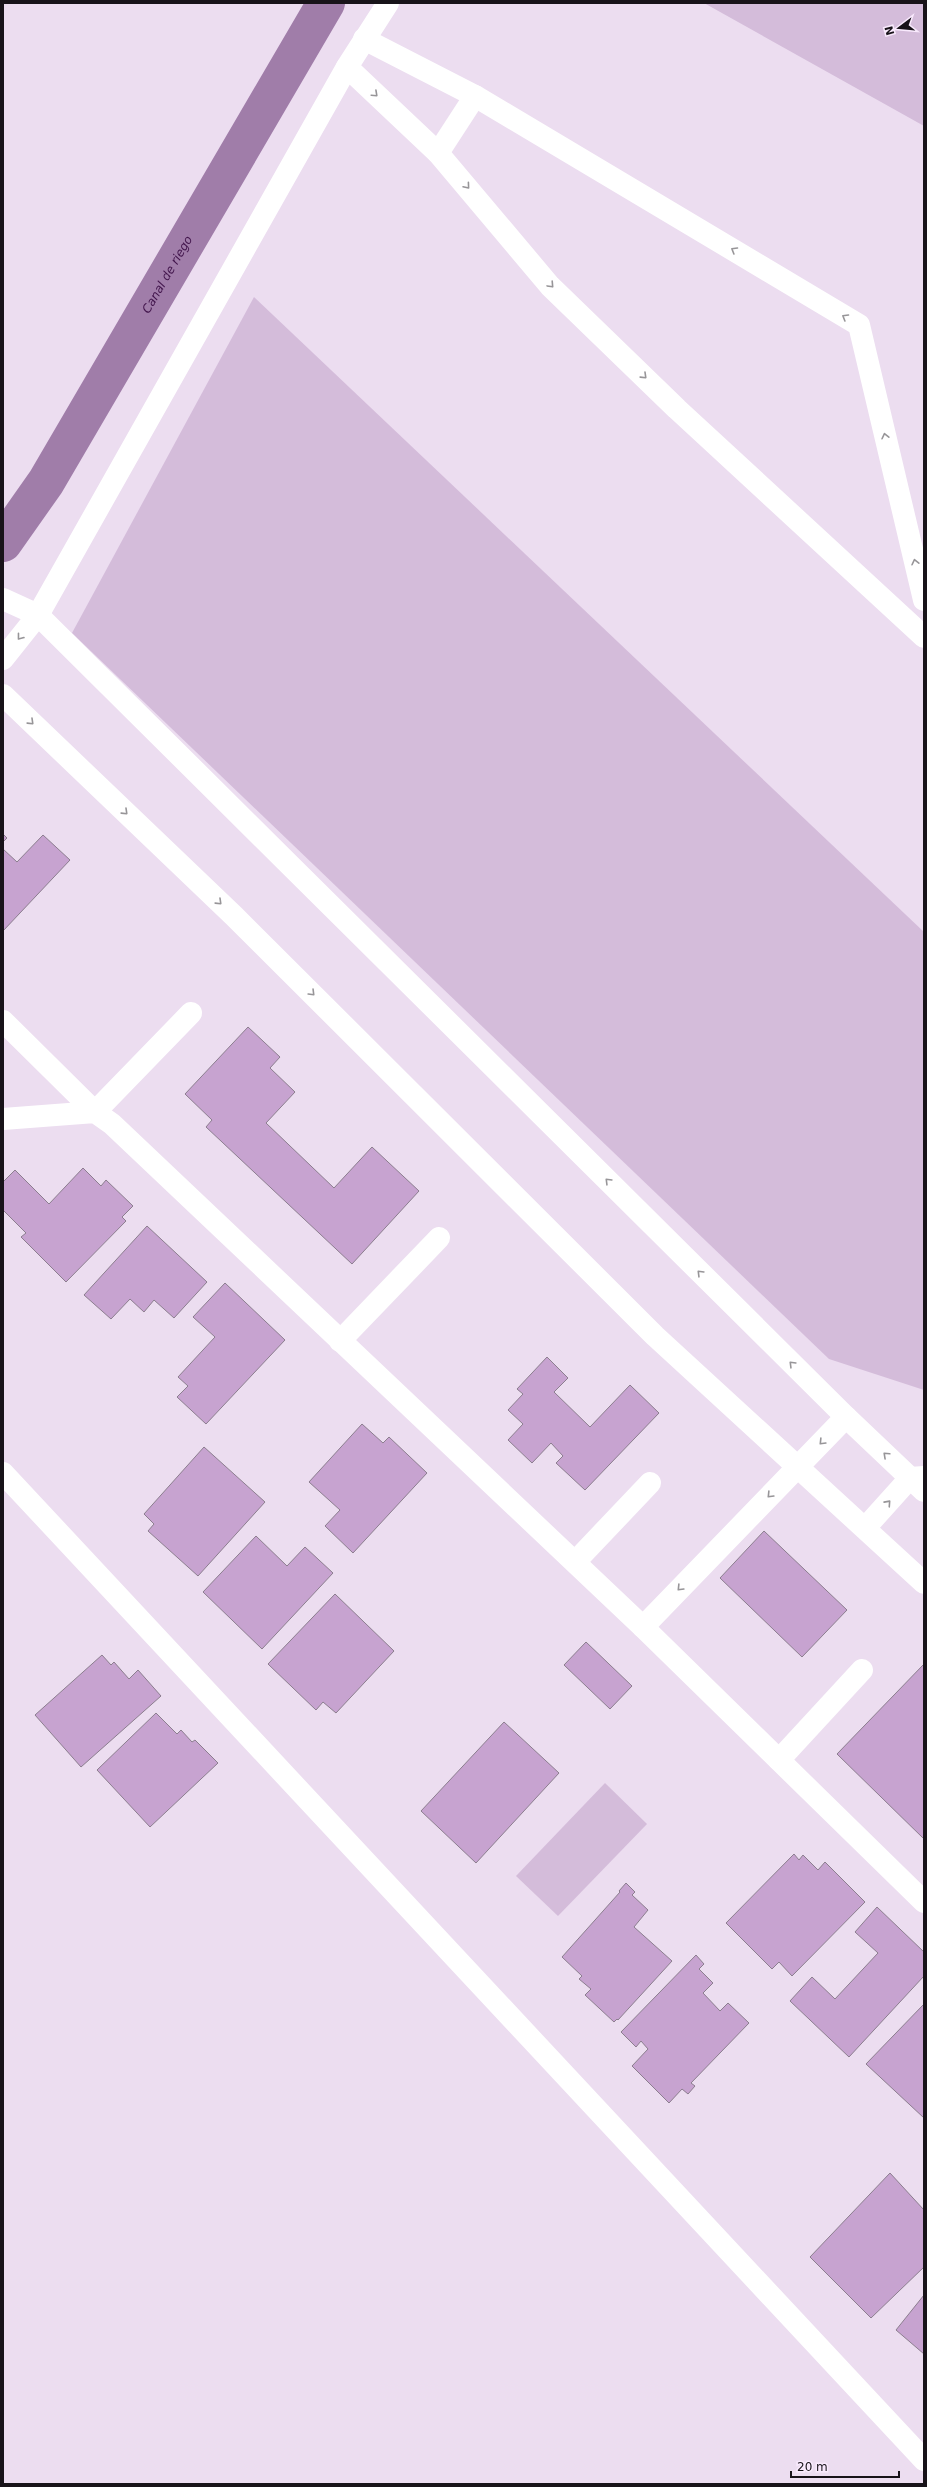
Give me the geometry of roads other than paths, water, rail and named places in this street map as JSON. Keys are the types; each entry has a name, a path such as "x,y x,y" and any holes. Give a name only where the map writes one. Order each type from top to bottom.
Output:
{"street":[{"path":"3,659 38,615 347,67 388,3"},
{"path":"364,39 475,96 859,325 924,600"},
{"path":"347,67 438,153 550,286 677,409 924,637"},
{"path":"438,153 475,96"},
{"path":"3,599 38,615 846,1417 919,1482 865,1528"},
{"path":"3,695 239,921 655,1336 924,1583"},
{"path":"3,1119 95,1112 191,1013"},
{"path":"3,1022 95,1112 112,1124 643,1626 924,1902"},
{"path":"340,1341 439,1238"},
{"path":"643,1626 846,1417"},
{"path":"3,1473 924,2460"},
{"path":"575,1562 650,1483"},
{"path":"779,1760 862,1670"}],"waterway":[{"name":"Canal de riego","path":"3,543 46,482 326,3"}]}
